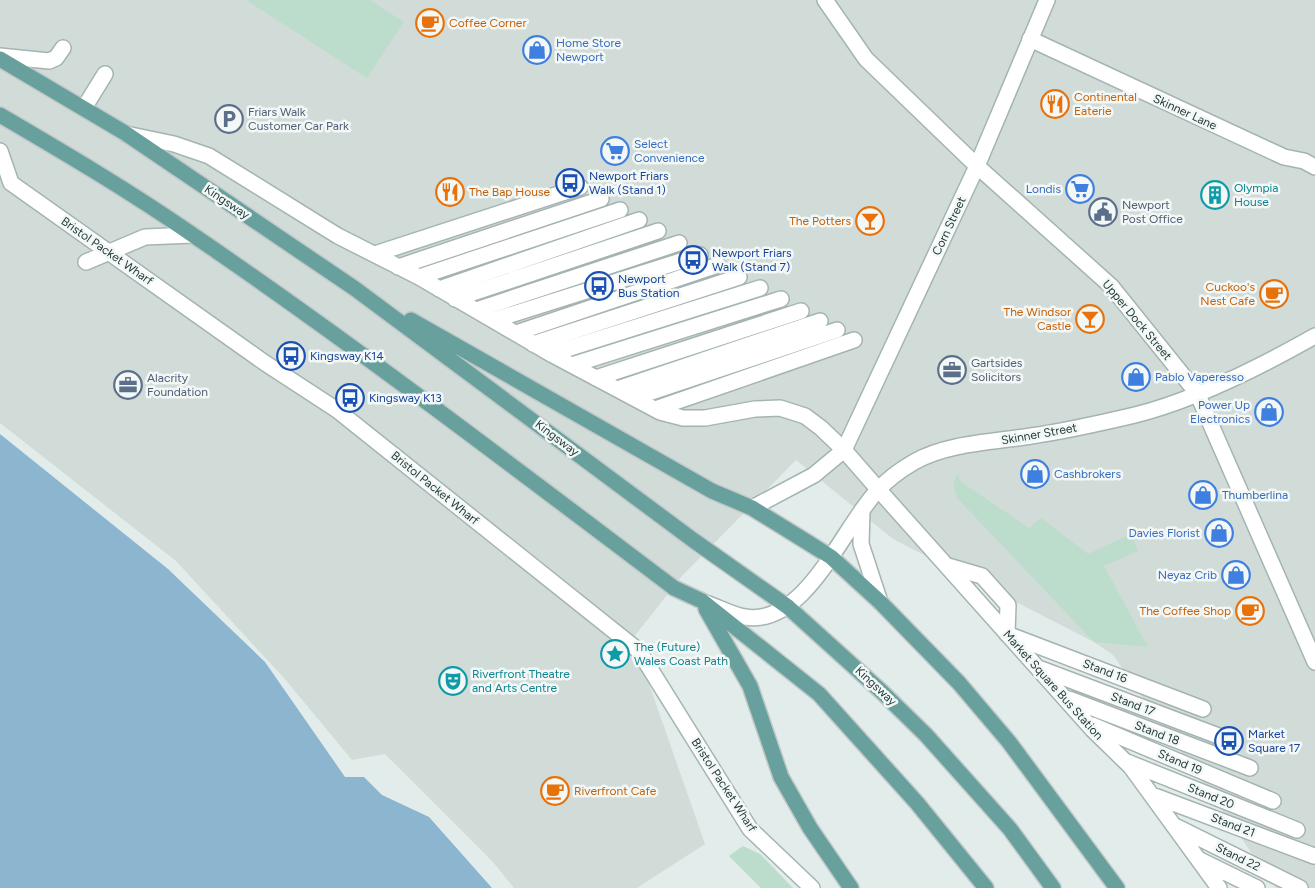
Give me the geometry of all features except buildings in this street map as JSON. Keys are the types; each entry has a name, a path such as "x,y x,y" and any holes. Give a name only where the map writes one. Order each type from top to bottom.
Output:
{"main road":[{"name":"Kingsway","path":"0,57 124,133 354,288 693,540 788,607 882,692 926,735 1010,829 1053,888"},
{"path":"0,114 106,178 193,235 436,408 674,588 702,601 819,694 917,803 986,888"},
{"path":"354,288 712,491 752,508 831,557 880,602 959,683 1009,742 1117,888"},
{"path":"702,601 750,686 781,777 810,828 851,888"}],"street":[{"name":"Upper Dock Street","path":"825,0 866,59 977,166 1111,286 1198,393 1315,662"},
{"name":"Corn Street","path":"752,508 814,475 844,450 977,166 1030,38 1048,0"},
{"name":"Skinner Lane","path":"1030,38 1284,157 1304,161 1315,167"},
{"path":"0,57 49,60 56,58 63,48"},
{"path":"84,108 105,74"},
{"path":"124,133 174,144 209,156 338,236 419,277 533,344 655,409 683,418 705,418 754,409 780,408 805,416 822,428 878,489"},
{"name":"Bristol Packet Wharf","path":"0,151 11,183 109,254 357,425 639,650 750,829 812,888"},
{"path":"374,254 580,187"},
{"path":"398,266 601,199"},
{"path":"419,277 620,210"},
{"path":"439,289 639,220"},
{"path":"455,299 658,231"},
{"path":"86,262 109,254 145,237 193,235"},
{"path":"476,310 679,243"},
{"path":"494,320 700,255"},
{"path":"516,333 718,265"},
{"path":"533,344 739,277"},
{"path":"551,354 760,288"},
{"path":"572,365 781,300"},
{"path":"596,378 800,311"},
{"path":"617,389 820,321"},
{"path":"634,398 837,330"},
{"name":"Skinner Street","path":"788,607 804,593 878,489 915,462 943,451 1052,433 1137,414 1198,393 1281,355 1315,336"},
{"path":"655,409 854,340"},
{"name":"Market Square Bus Station","path":"878,489 1065,698 1125,761 1176,826 1219,888"},
{"path":"862,510 861,544 880,602"},
{"path":"702,601 746,617 766,615 788,607"},
{"name":"Stand 16","path":"1007,634 1203,709"},
{"name":"Stand 17","path":"1038,668 1229,740"},
{"name":"Stand 18","path":"1065,698 1250,768"},
{"name":"Stand 19","path":"1087,722 1273,801"},
{"name":"Stand 20","path":"1125,761 1297,830"},
{"name":"Stand 21","path":"1151,794 1314,856"},
{"name":"Stand 22","path":"1176,826 1300,888"},
{"path":"1199,859 1257,888"}],"shaded area":[{"path":"0,0 1315,0 1315,888 1276,888 1113,655 1094,642 893,539 796,460 682,576 633,638 705,844 637,888 514,888 493,862 385,754 352,760 284,678 176,561 0,423"}],"green space":[{"path":"246,0 370,0 404,22 367,78"},
{"path":"958,474 960,481 1029,528 1041,518 1088,554 1131,534 1138,551 1104,566 1148,647 1094,642 957,498 953,484"},
{"path":"743,846 760,854 793,888 761,888 729,856"}],"water":[{"path":"0,434 168,569 265,662 345,777 364,777 382,795 429,817 492,888 0,888"}],"place":[{"name":"Coffee Corner","path":"430,23"},
{"name":"Home Store Newport","path":"537,50"},
{"name":"Continental Eaterie","path":"1055,104"},
{"name":"Friars Walk Customer Car Park","path":"229,119"},
{"name":"Select Convenience","path":"615,151"},
{"name":"Newport Friars Walk (Stand 1)","path":"570,183"},
{"name":"Londis","path":"1080,189"},
{"name":"The Bap House","path":"450,192"},
{"name":"Olympia House","path":"1215,195"},
{"name":"Newport Post Office","path":"1103,212"},
{"name":"The Potters","path":"870,221"},
{"name":"Newport Friars Walk (Stand 7)","path":"693,260"},
{"name":"Newport Bus Station","path":"599,286"},
{"name":"Cuckoo's Nest Cafe","path":"1274,294"},
{"name":"The Windsor Castle","path":"1090,319"},
{"name":"Kingsway K14","path":"291,356"},
{"name":"Gartsides Solicitors","path":"952,370"},
{"name":"Pablo Vaperesso","path":"1136,377"},
{"name":"Alacrity Foundation","path":"128,385"},
{"name":"Kingsway K13","path":"350,398"},
{"name":"Power Up Electronics","path":"1269,412"},
{"name":"Cashbrokers","path":"1035,474"},
{"name":"Thumberlina","path":"1203,495"},
{"name":"Davies Florist","path":"1219,533"},
{"name":"Neyaz Crib","path":"1236,575"},
{"name":"The Coffee Shop","path":"1250,611"},
{"name":"The (Future) Wales Coast Path","path":"615,654"},
{"name":"Riverfront Theatre and Arts Centre","path":"453,681"},
{"name":"Market Square 17","path":"1229,741"},
{"name":"Riverfront Cafe","path":"555,791"}]}
